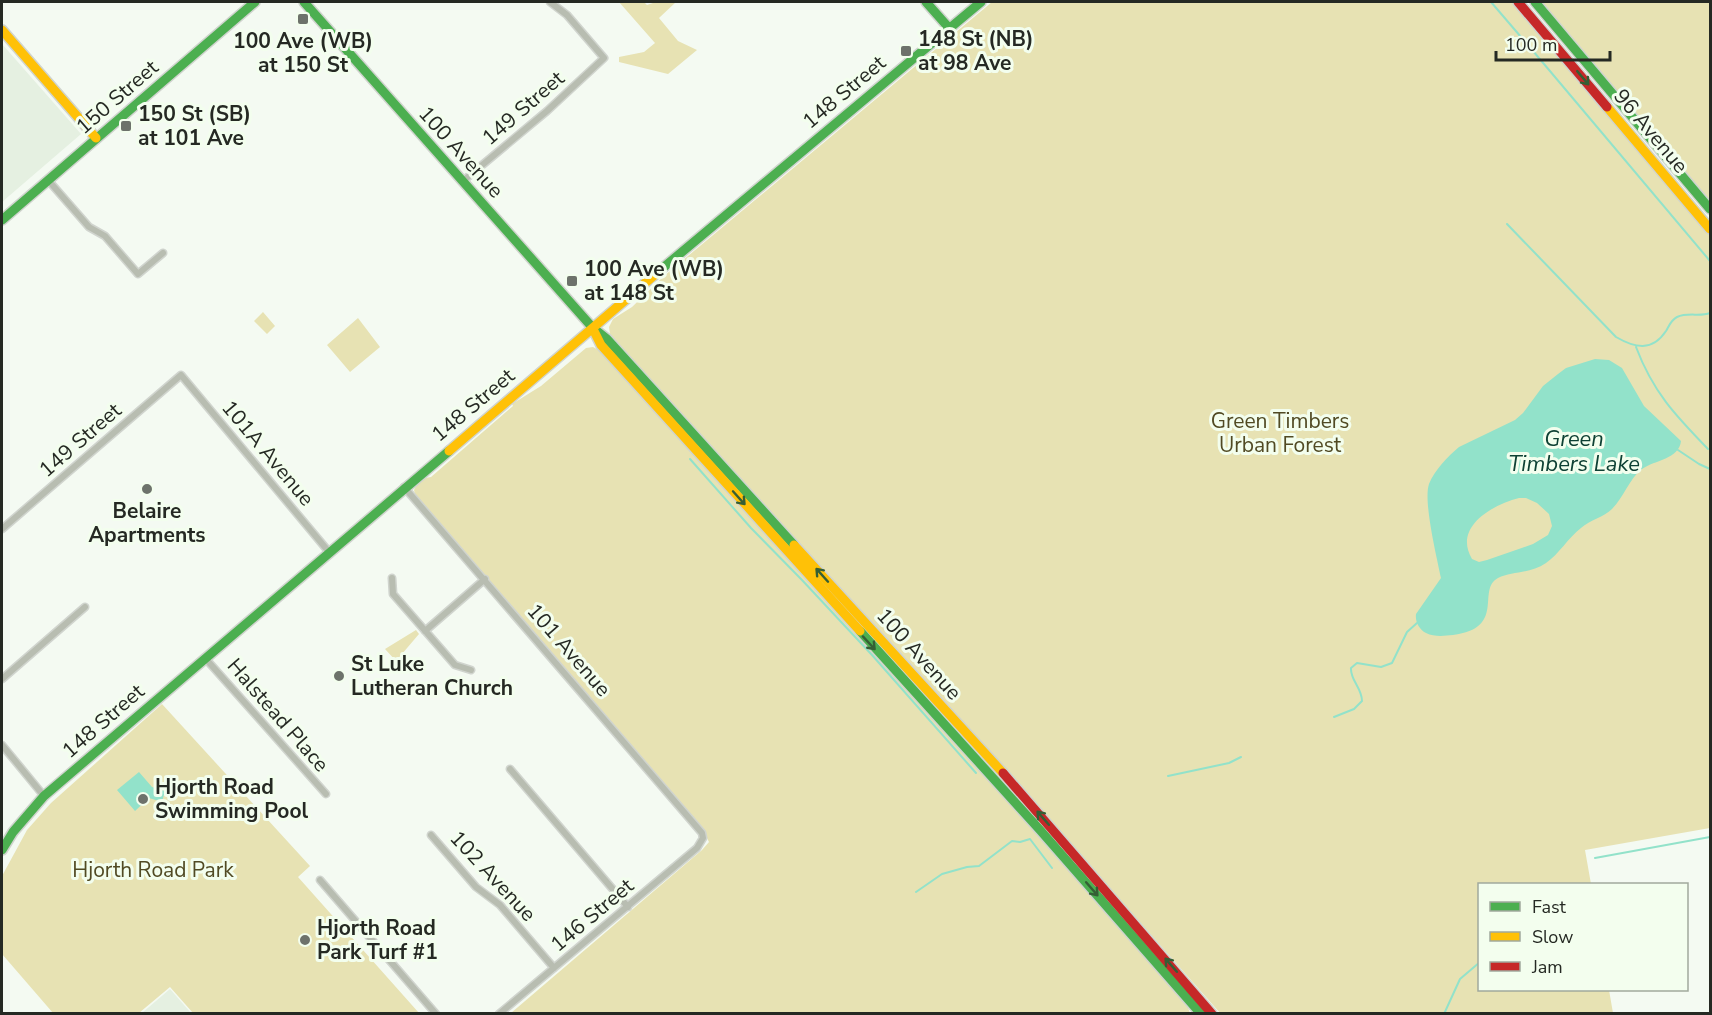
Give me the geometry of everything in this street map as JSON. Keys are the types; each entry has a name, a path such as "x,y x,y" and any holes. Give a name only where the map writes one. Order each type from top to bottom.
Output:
{"main road":[{"name":"150 Street","path":"2,220 255,2"},
{"name":"100 Avenue","path":"304,2 592,327 601,345 1207,1012"},
{"path":"926,2 949,28"},
{"name":"148 Street","path":"2,850 12,832 44,796 592,327 981,2"},
{"name":"96 Avenue","path":"1518,2 1710,229"},
{"name":"96 Avenue","path":"1535,2 1710,209"},
{"path":"2,30 96,138"}],"street":[{"name":"149 Street","path":"463,181 547,111 604,58 567,15 550,2"},
{"path":"48,180 89,227 105,236 138,274 163,253"},
{"name":"149 Street","path":"2,530 181,375"},
{"name":"101A Avenue","path":"181,375 329,552"},
{"name":"101 Avenue","path":"405,487 702,833 703,838"},
{"path":"392,578 393,594 455,665 471,670"},
{"path":"425,631 485,579"},
{"path":"2,680 85,607"},
{"name":"Halstead Place","path":"205,657 326,795"},
{"path":"2,745 44,796"},
{"path":"510,769 628,907"},
{"name":"102 Avenue","path":"431,835 476,887 500,905 554,968"},
{"name":"146 Street","path":"499,1014 698,848 703,838"},
{"path":"320,880 436,1014"}],"shaded area":[{"path":"2,44 81,134 2,202"},
{"path":"170,989 191,1013 142,1013"}],"green space":[{"path":"619,2 644,2 647,5 656,2 676,2 659,18 678,41 697,50 668,74 619,62 619,57 644,52 655,43"},
{"name":"Green Timbers Urban Forest","path":"992,2 1514,2 1710,235 1710,828 1585,850 1591,883 1478,883 1478,991 1609,991 1613,1013 1220,1013 1042,811 749,491 610,334 609,327 613,319 632,307 664,276"},
{"path":"1540,2 1710,2 1710,203"},
{"path":"263,312 275,326 267,334 254,321"},
{"path":"358,318 380,347 350,372 327,345"},
{"path":"593,347 600,351 945,730 1187,1005 1190,1013 511,1013 709,842 704,832 415,494 414,490 421,481 431,477 513,406 512,404 541,386 586,348"},
{"path":"416,630 419,634 396,661 385,649"},
{"name":"Hjorth Road Park","path":"162,704 310,866 298,877 419,1013 193,1013 170,987 139,1013 53,1013 2,954 2,876 27,830 51,803"}],"water":[{"name":"Green Timbers Lake","path":"1595,359 1609,360 1622,368 1644,406 1681,441 1679,447 1676,452 1666,458 1642,469 1612,509 1581,528 1546,563 1534,569 1498,578 1489,591 1488,608 1480,625 1470,631 1453,635 1436,636 1426,633 1418,625 1416,614 1441,578 1428,503 1431,479 1459,447 1515,420 1543,386 1566,368","holes":["1526,498 1537,503 1549,514 1552,526 1548,535 1533,544 1487,560 1479,562 1472,559 1467,547 1468,537 1471,527 1478,519 1508,501"]},
{"path":"139,772 152,787 165,791 162,802 149,798 135,811 117,790"}],"waterway":[{"path":"1491,2 1521,37"},
{"path":"1528,45 1710,261"},
{"path":"1507,224 1616,337 1623,341 1636,345 1649,345 1661,338 1677,317 1710,313"},
{"path":"1636,347 1650,377 1666,402 1708,449"},
{"path":"1678,450 1710,469"},
{"path":"690,459 751,528 872,655 976,773"},
{"path":"1334,717 1354,709 1362,701 1351,668 1357,663 1381,667 1392,663 1407,632 1417,623"},
{"path":"1168,776 1229,763 1241,757"},
{"path":"1595,858 1710,837"},
{"path":"916,892 942,874 979,866 1012,841 1020,842 1030,839 1052,868"},
{"path":"1444,1014 1460,979 1478,964"}],"traffic: fast":[{"path":"2,220 255,2"},
{"path":"304,2 592,327 607,339 794,545"},
{"path":"926,2 949,28"},
{"path":"658,272 981,2"},
{"path":"1535,2 1710,209"},
{"path":"2,850 13,832 44,796 449,451"},
{"path":"860,631 1040,830 1201,1014"}],"traffic: slow":[{"path":"2,30 96,138"},
{"path":"1607,107 1710,229"},
{"path":"449,451 658,272"},
{"path":"594,331 601,345 860,631"},
{"path":"794,545 1003,773"}],"traffic: jam":[{"path":"1518,2 1607,107"},
{"path":"1003,773 1212,1014"}],"place":[{"name":"100 Ave (WB) at 150 St","path":"303,19"},
{"name":"148 St (NB) at 98 Ave","path":"906,51"},
{"name":"150 St (SB) at 101 Ave","path":"126,126"},
{"name":"100 Ave (WB) at 148 St","path":"572,281"},
{"name":"Belaire Apartments","path":"147,489"},
{"name":"St Luke Lutheran Church","path":"339,676"},
{"name":"Hjorth Road Swimming Pool","path":"143,799"},
{"name":"Hjorth Road Park Turf #1","path":"305,940"}]}
